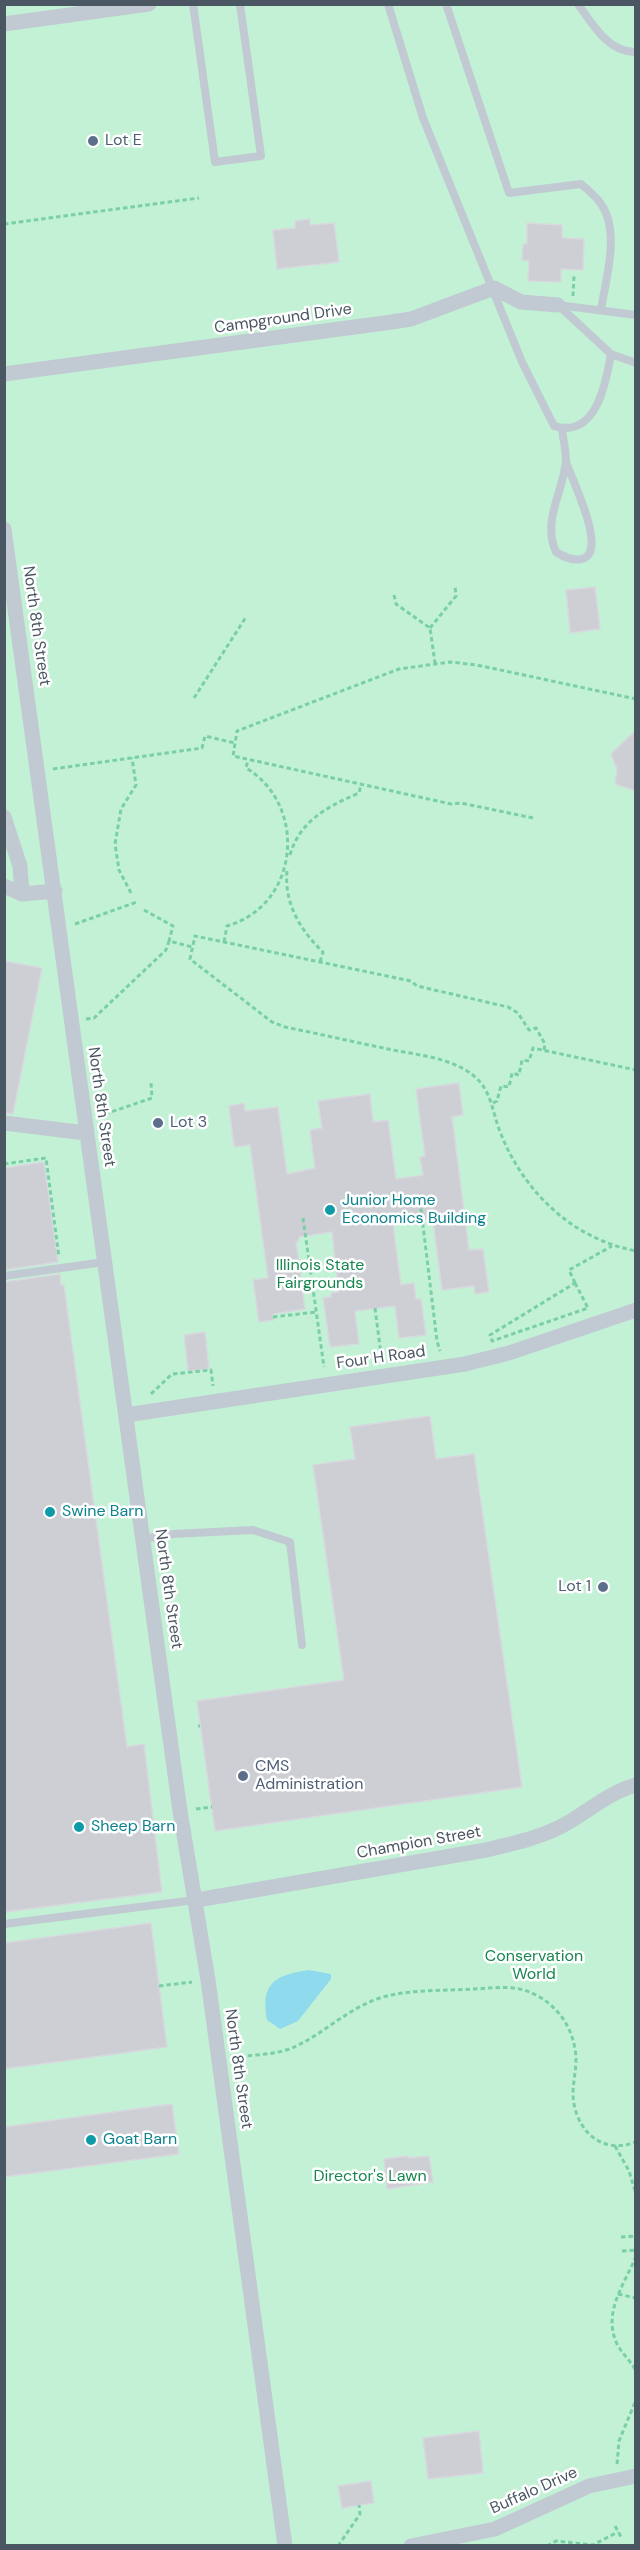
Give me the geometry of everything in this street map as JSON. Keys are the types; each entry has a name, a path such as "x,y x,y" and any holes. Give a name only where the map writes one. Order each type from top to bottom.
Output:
{"street":[{"path":"4,24 149,4"},
{"path":"494,288 521,302 565,306"},
{"name":"Campground Drive","path":"4,374 411,319 494,288"},
{"name":"North 8th Street","path":"4,529 180,1811 208,1980 285,2546"},
{"path":"4,817 20,866 22,894"},
{"path":"4,886 22,894 55,891"},
{"path":"4,1123 87,1134"},
{"name":"Four H Road","path":"126,1415 444,1368 498,1357 636,1310"},
{"name":"Champion Street","path":"196,1900 497,1848 559,1828 621,1789 636,1785"},
{"name":"Buffalo Drive","path":"411,2546 495,2529 589,2486 636,2476"}],"lane":[{"path":"193,4 215,162 261,156 240,4"},
{"path":"388,4 423,118 460,213 494,288 522,362 554,426 562,428 580,426 593,414 600,397 611,354"},
{"path":"446,4 509,193 581,184 600,201 611,241 601,310"},
{"path":"578,4 596,30 610,43 627,52 636,52"},
{"path":"565,306 636,315"},
{"path":"565,306 611,354 636,363"},
{"path":"562,428 566,461 592,532 592,551 586,558 576,560 556,552 551,542 550,527 566,461"},
{"path":"4,1275 104,1262"},
{"path":"143,1539 174,1534 254,1530 290,1542 302,1645"},
{"path":"4,1924 196,1900"}],"path":[{"path":"4,224 199,198"},
{"path":"565,306 574,276"},
{"path":"430,628 456,596 455,586"},
{"path":"394,595 396,604 430,628 435,663"},
{"path":"194,698 246,617"},
{"path":"533,818 461,803 452,804 233,756 237,731 388,673 435,663 462,662 636,699"},
{"path":"51,770 202,748 205,736 235,743"},
{"path":"131,893 119,870 115,844 121,809 136,785 132,758"},
{"path":"248,760 246,768 269,787 285,815 289,838 288,889 293,912 304,933 323,952 320,962"},
{"path":"224,942 227,926 242,920 264,903 276,889 298,837 314,817 334,802 359,793 361,784"},
{"path":"73,924 137,902"},
{"path":"85,1020 94,1018 166,950 172,926 144,910"},
{"path":"544,1050 545,1044 536,1028 529,1030 518,1013 508,1007 417,986 411,981 195,936 190,959 272,1022 285,1027 457,1065 477,1078 493,1103 498,1127 514,1162 536,1193 571,1225 613,1245 636,1251"},
{"path":"169,941 192,946"},
{"path":"493,1103 497,1101 501,1086 509,1087 512,1073 519,1075 522,1060 529,1061 533,1048 636,1070"},
{"path":"105,1114 152,1098 151,1083"},
{"path":"4,1164 46,1158 61,1268"},
{"path":"420,1201 436,1341 441,1356"},
{"path":"303,1218 324,1367"},
{"path":"575,1283 490,1335 492,1341 588,1308 575,1283 568,1270 613,1245"},
{"path":"375,1308 384,1376"},
{"path":"273,1317 316,1312"},
{"path":"150,1395 172,1374 211,1369 213,1386"},
{"path":"191,1809 212,1807"},
{"path":"159,1986 208,1980"},
{"path":"219,2060 291,2048 358,2008 398,1994 494,1987 524,1990 546,2001 565,2020 575,2048 576,2074 573,2091 575,2112 587,2134 604,2145 615,2146 636,2142"},
{"path":"615,2146 628,2171 636,2194"},
{"path":"621,2237 636,2236"},
{"path":"622,2251 636,2250"},
{"path":"636,2256 613,2310 613,2329 617,2343 636,2371"},
{"path":"618,2295 636,2298"},
{"path":"617,2467 619,2441 635,2399"},
{"path":"338,2546 360,2514 359,2505"},
{"path":"615,2526 621,2537"},
{"path":"547,2546 556,2541 593,2545 618,2532"}],"green space":[{"name":"Illinois State Fairgrounds","path":"5,5 635,5 635,2545 5,2546"}],"water":[{"path":"309,1970 331,1974 331,1979 298,2021 280,2029 267,2020 265,2007 268,1989 279,1978"}],"building":[{"path":"310,219 310,225 334,223 339,262 277,269 273,230 295,228 295,221"},
{"path":"527,223 562,225 562,238 584,239 583,270 561,269 561,282 528,281 529,261 522,260 523,244 527,244"},
{"path":"595,587 600,629 570,633 566,590"},
{"path":"636,730 636,791 615,784 617,769 611,754"},
{"path":"4,961 42,968 13,1114 4,1113"},
{"name":"Junior Home Economics Building","path":"459,1083 463,1115 452,1117 469,1250 483,1249 489,1292 475,1294 474,1286 442,1290 433,1221 429,1222 429,1219 393,1224 401,1285 414,1283 416,1299 421,1299 426,1335 399,1338 395,1306 355,1311 359,1344 330,1347 323,1298 331,1297 331,1293 339,1292 332,1232 299,1237 299,1241 296,1241 305,1309 273,1314 274,1320 259,1322 253,1280 268,1278 250,1145 234,1147 229,1106 244,1103 245,1111 278,1107 287,1174 315,1168 310,1130 322,1128 318,1101 370,1094 373,1122 388,1120 396,1179 423,1175 420,1157 425,1156 416,1089"},
{"path":"44,1162 58,1262 4,1270 4,1168"},
{"name":"Swine Barn","path":"60,1274 61,1285 64,1285 127,1747 144,1744 162,1892 4,1912 4,1282"},
{"path":"205,1332 209,1369 188,1371 184,1335"},
{"path":"430,1416 436,1459 474,1454 522,1787 215,1831 197,1701 344,1680 313,1465 355,1459 350,1427"},
{"path":"151,1923 167,2047 4,2069 4,1943"},
{"name":"Goat Barn","path":"172,2104 179,2154 4,2177 4,2127"},
{"path":"408,2156 408,2158 429,2156 433,2182 387,2189 384,2159"},
{"path":"479,2431 483,2473 428,2479 423,2438"},
{"path":"371,2481 374,2503 342,2508 338,2486"}],"place":[{"name":"Lot E","path":"93,141"},
{"name":"Lot 3","path":"158,1123"},
{"name":"Junior Home Economics Building","path":"330,1210"},
{"name":"Swine Barn","path":"50,1512"},
{"name":"Lot 1","path":"603,1587"},
{"name":"CMS Administration","path":"243,1776"},
{"name":"Sheep Barn","path":"79,1827"},
{"name":"Goat Barn","path":"91,2140"}],"park label":[{"name":"Conservation World","path":"534,1966"},
{"name":"Director's Lawn","path":"370,2177"}]}
